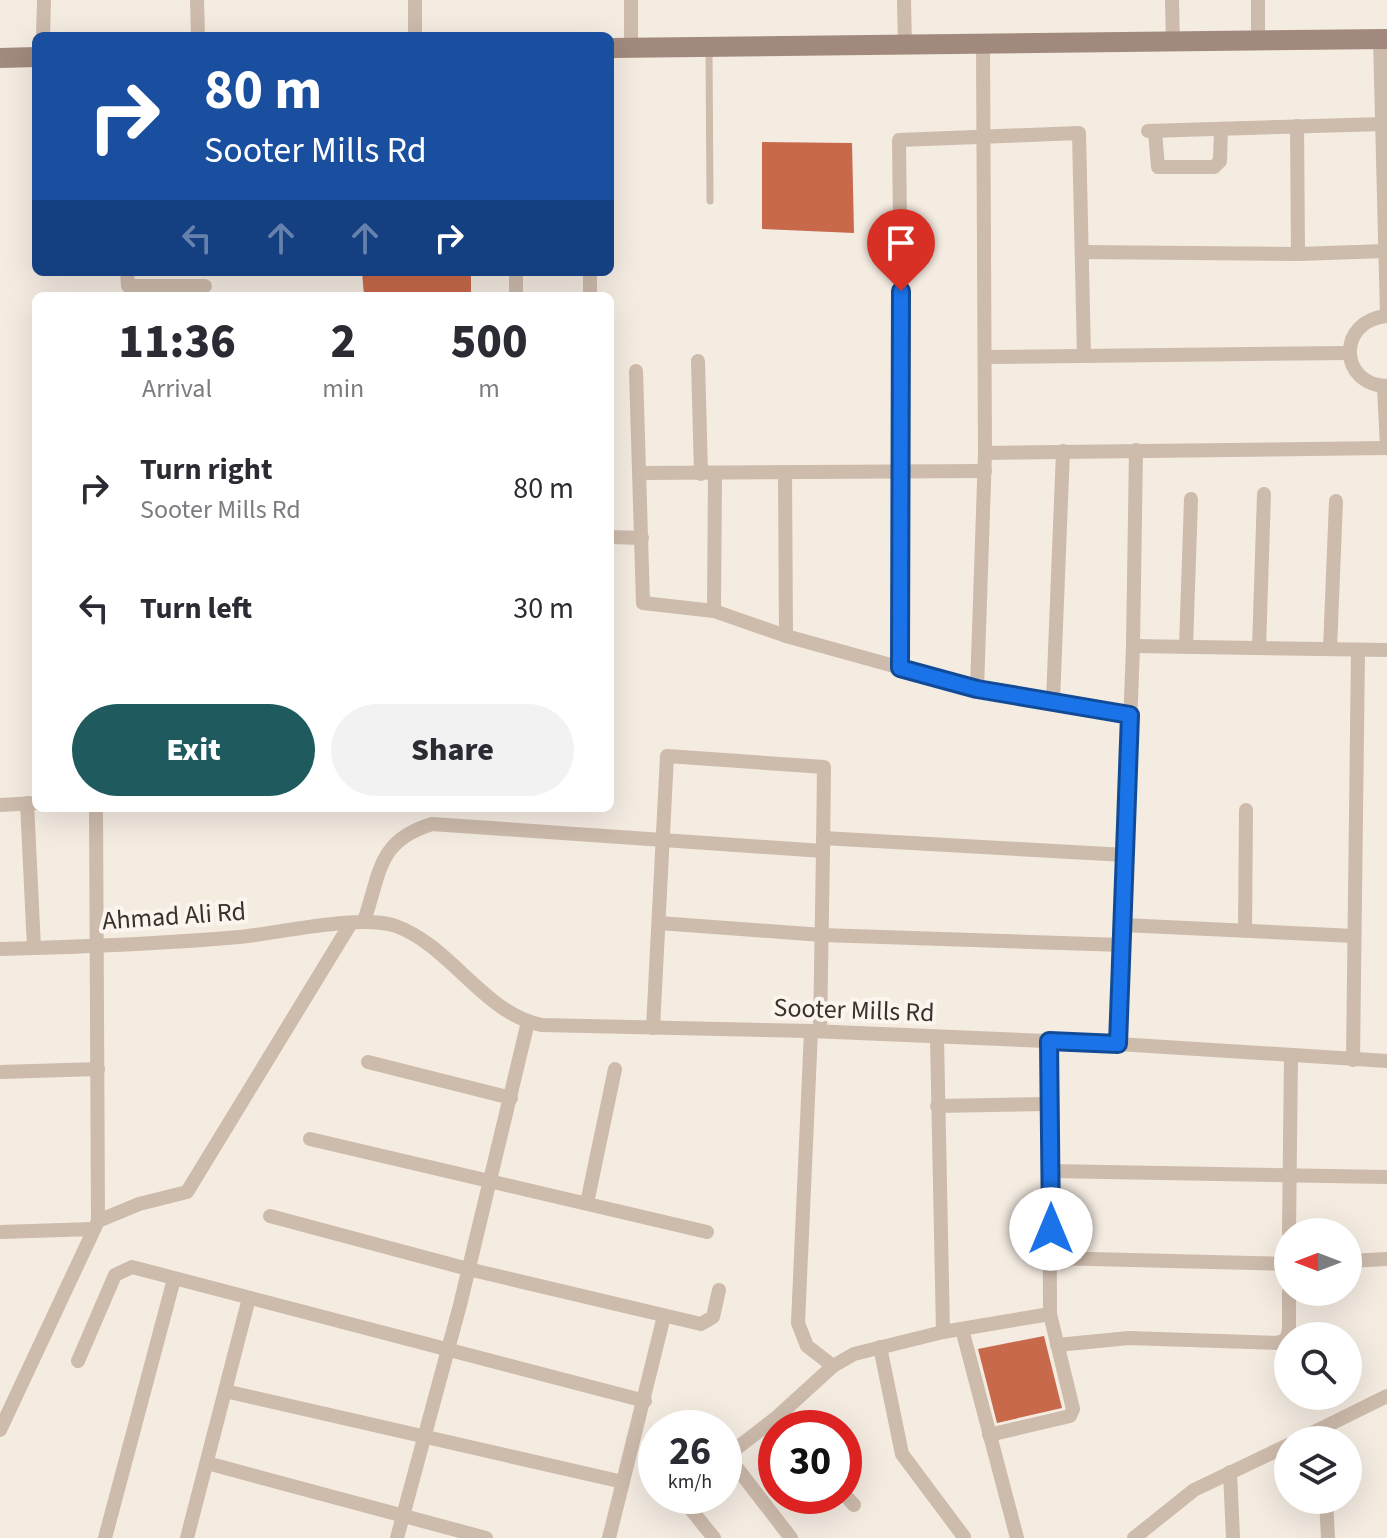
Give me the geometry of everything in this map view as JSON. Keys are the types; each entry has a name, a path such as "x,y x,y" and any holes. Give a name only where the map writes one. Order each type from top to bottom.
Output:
{"street":[{"path":"43,32 44,0"},
{"path":"197,0 198,32"},
{"path":"415,0 415,32"},
{"path":"631,0 631,48"},
{"path":"904,0 905,47"},
{"path":"1172,0 1173,44"},
{"path":"1258,0 1258,42"},
{"path":"614,48 1173,44 1383,39 1387,316 1364,322 1351,341 1349,353 1356,373 1364,380 1386,386 1386,448 985,453"},
{"path":"977,689 987,357 983,46"},
{"path":"0,58 32,57"},
{"path":"1221,129 1220,161 1214,167 1158,167 1152,132 1221,129 1297,126 1383,124"},
{"path":"1297,126 1298,254"},
{"path":"900,668 903,473 899,140 1079,133 1084,356"},
{"path":"1082,252 1298,254 1386,251"},
{"path":"127,276 128,286 205,286"},
{"path":"987,357 1349,353"},
{"path":"698,361 708,474 714,611"},
{"path":"636,371 643,603 714,611 786,636 977,689 1130,715"},
{"path":"1118,1044 1133,646 1136,450"},
{"path":"1053,701 1063,451"},
{"path":"640,473 985,471"},
{"path":"785,474 786,636"},
{"path":"1259,648 1264,494"},
{"path":"1186,647 1191,499"},
{"path":"1330,649 1336,501"},
{"path":"614,537 642,538"},
{"path":"1133,646 1387,650"},
{"path":"1353,1060 1358,650"},
{"path":"653,1028 667,756 824,767 822,935 798,1323 807,1346 833,1366"},
{"path":"0,805 31,803 34,948"},
{"path":"1245,930 1246,810"},
{"path":"0,1430 5,1410 96,1225 96,812"},
{"path":"0,1232 96,1225 139,1204 187,1192 358,922 388,849 410,831 432,824 663,840 1125,855"},
{"path":"358,922 396,926 416,937 528,1022 468,1269 397,1538"},
{"name":"Ahmad Ali Rd","path":"0,949 236,937 358,922"},
{"path":"659,923 822,935 1122,945"},
{"path":"1123,925 1354,936"},
{"name":"Sooter Mills Rd","path":"528,1022 1118,1044 1387,1061"},
{"path":"937,1038 943,1332"},
{"path":"989,1435 1070,1416 1073,1409 1050,1314 1049,1041"},
{"path":"1289,1218 1291,1055"},
{"path":"368,1062 511,1098"},
{"path":"0,1072 98,1069"},
{"path":"587,1203 615,1069"},
{"path":"937,1106 1050,1104"},
{"path":"310,1139 707,1232"},
{"path":"1051,1171 1387,1177"},
{"path":"270,1216 468,1269 701,1324 708,1322 719,1290"},
{"path":"1051,1258 1274,1264"},
{"path":"1362,1260 1387,1259"},
{"path":"78,1361 115,1275 132,1267 645,1401"},
{"path":"105,1538 174,1279"},
{"path":"187,1538 249,1298"},
{"path":"1057,1345 1129,1338 1277,1343 1286,1340 1289,1306"},
{"path":"793,1410 833,1366 854,1354 943,1332 1050,1314"},
{"path":"609,1538 664,1316"},
{"path":"962,1329 1017,1538"},
{"path":"880,1347 902,1454 964,1537"},
{"path":"225,1391 623,1482"},
{"path":"1337,1426 1387,1396"},
{"path":"1134,1538 1194,1490 1274,1452"},
{"path":"207,1463 486,1538"},
{"path":"1230,1472 1233,1538"},
{"path":"742,1476 791,1538"},
{"path":"695,1514 714,1538"},
{"path":"1327,1514 1328,1538"},
{"path":"1153,1521 1154,1538"}],"lane":[{"path":"709,47 710,201"}],"building":[{"path":"762,142 852,143 854,233 762,229"},
{"path":"362,276 471,276 471,292 364,292"},
{"path":"1044,1336 1062,1408 997,1423 978,1349"}],"route":[{"path":"901,291 903,473 900,668 977,689 1130,715 1118,1044 1049,1041 1051,1229"}]}
